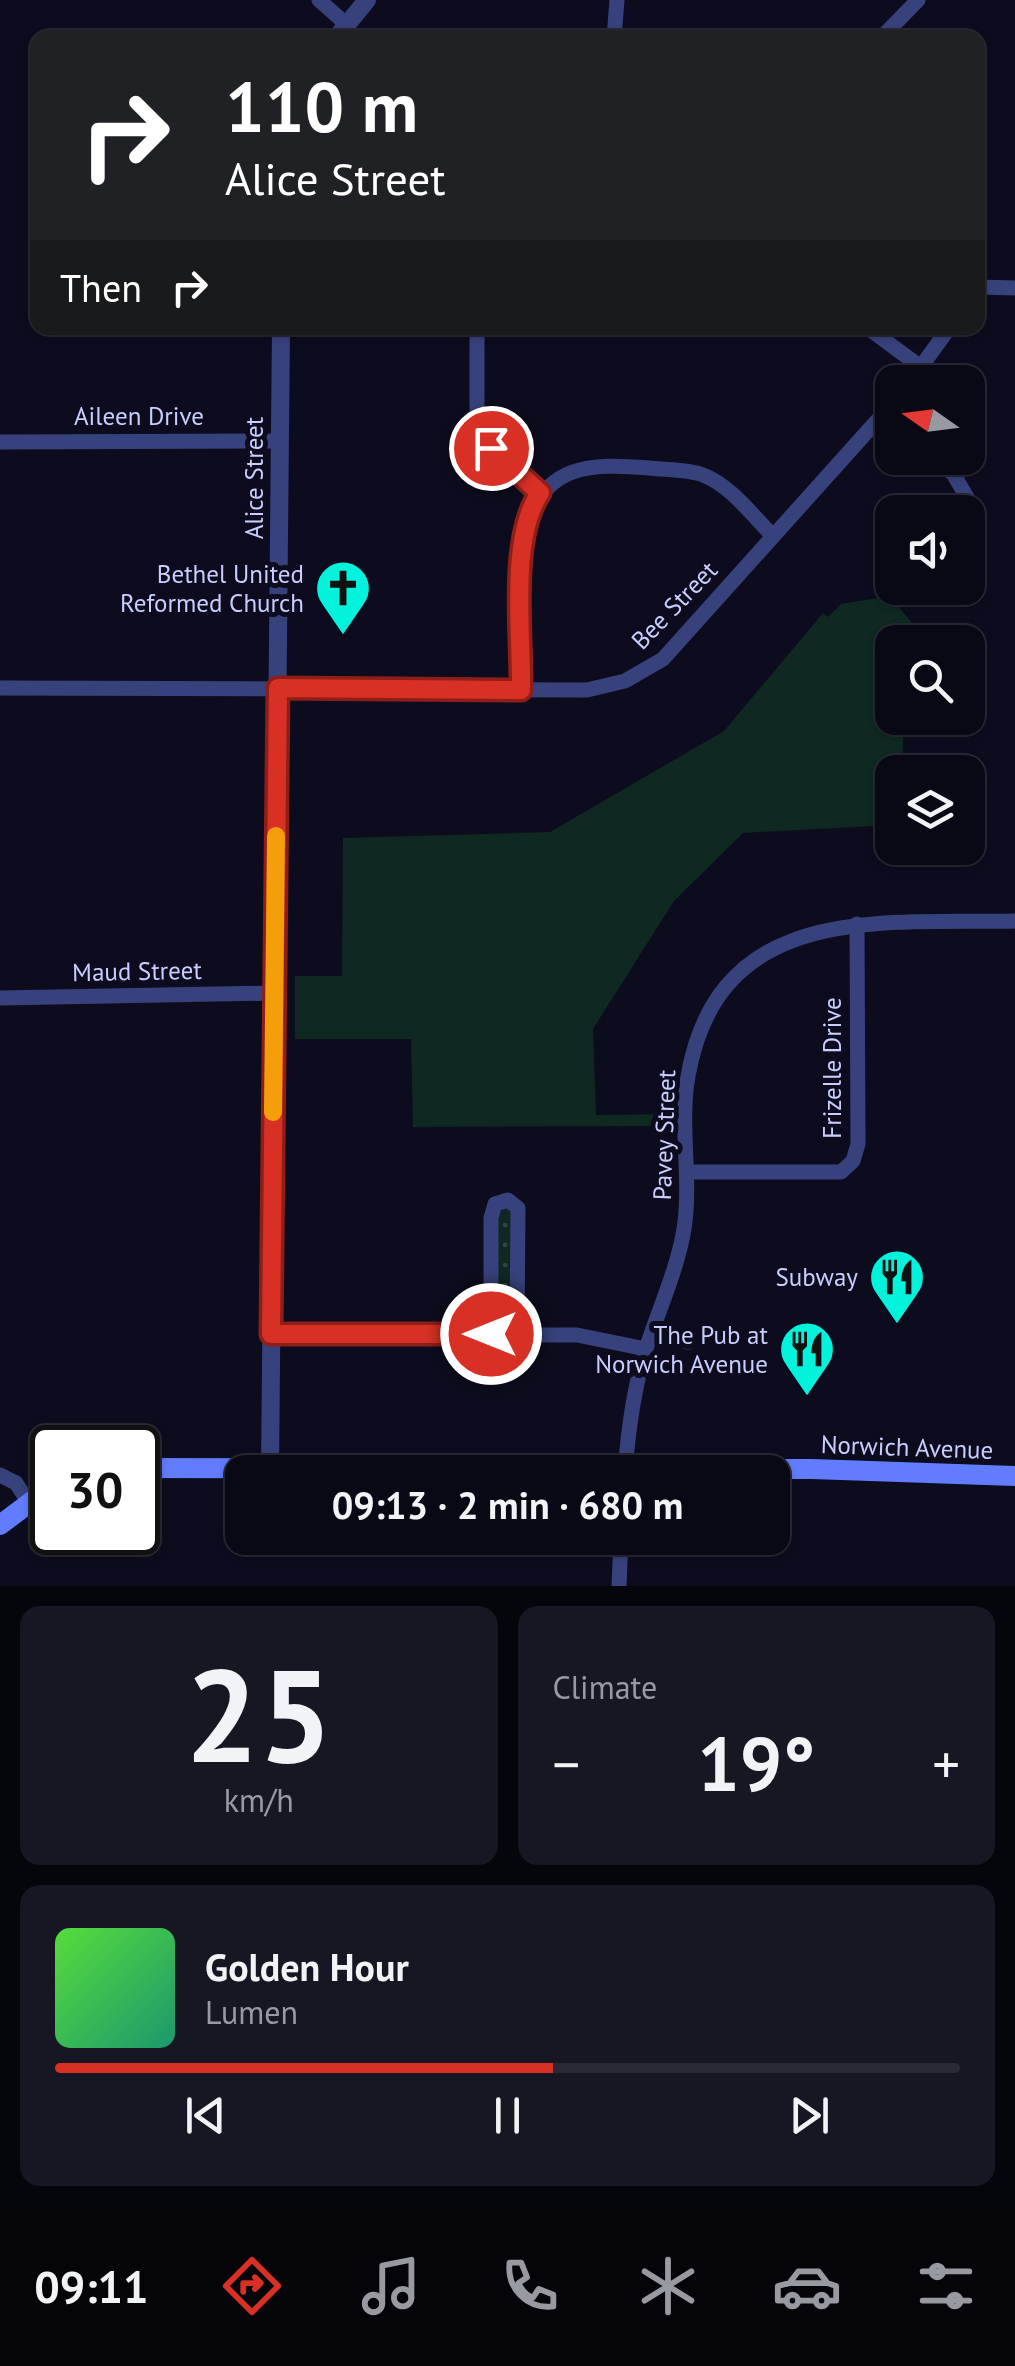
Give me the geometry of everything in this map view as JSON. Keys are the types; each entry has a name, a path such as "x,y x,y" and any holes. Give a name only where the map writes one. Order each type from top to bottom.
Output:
{"main road":[{"name":"Norwich Avenue","path":"160,1468 225,1468"},
{"name":"Norwich Avenue","path":"790,1471 935,1471 1015,1476"},
{"path":"0,1525 29,1502"}],"street":[{"path":"319,0 340,30"},
{"path":"342,30 367,0"},
{"path":"614,30 616,0"},
{"path":"891,30 918,0"},
{"path":"985,287 1015,288"},
{"name":"Alice Street","path":"270,1455 280,335"},
{"path":"477,335 477,418 481,431 495,454 540,493"},
{"path":"877,335 918,365"},
{"path":"924,365 944,335"},
{"name":"Bee Street","path":"0,688 598,689 640,674 676,646 772,536 875,428"},
{"name":"Aileen Drive","path":"0,442 279,441"},
{"path":"521,690 523,544 532,505 540,493 572,472 598,465 698,474 728,492 772,536"},
{"name":"Pavey Street","path":"627,1455 646,1349 683,1235 687,1081 698,1039 718,1002 745,970 790,940 821,928 1015,921"},
{"name":"Frizelle Drive","path":"687,1172 841,1172 853,1161 858,1144 858,924"},
{"name":"Maud Street","path":"0,998 274,993"},
{"path":"491,1334 490,1218 495,1204 508,1200 518,1208 517,1334"},
{"path":"653,1331 688,1342"},
{"path":"271,1334 597,1337 646,1349"},
{"path":"0,1475 16,1483 29,1502"},
{"path":"619,1586 620,1555"}],"green space":[{"path":"875,598 875,605 897,605 912,623 875,625 875,735 903,735 903,755 875,755 875,826 743,833 674,901 593,1029 596,1115 665,1114 665,1126 413,1127 411,1039 295,1039 295,976 342,976 343,838 550,832 724,731 823,613 828,617 841,604"},
{"path":"505,1207 511,1210 512,1312 507,1315 498,1310 498,1216"}],"slow traffic":[{"path":"273,1112 276,836"}],"place":[{"name":"Bethel United Reformed Church","path":"343,637"},
{"name":"Subway","path":"897,1326"},
{"name":"The Pub at Norwich Avenue","path":"807,1398"}],"route":[{"path":"491,448 540,493 532,505 523,544 521,690 278,688 271,1334 491,1334"}]}
